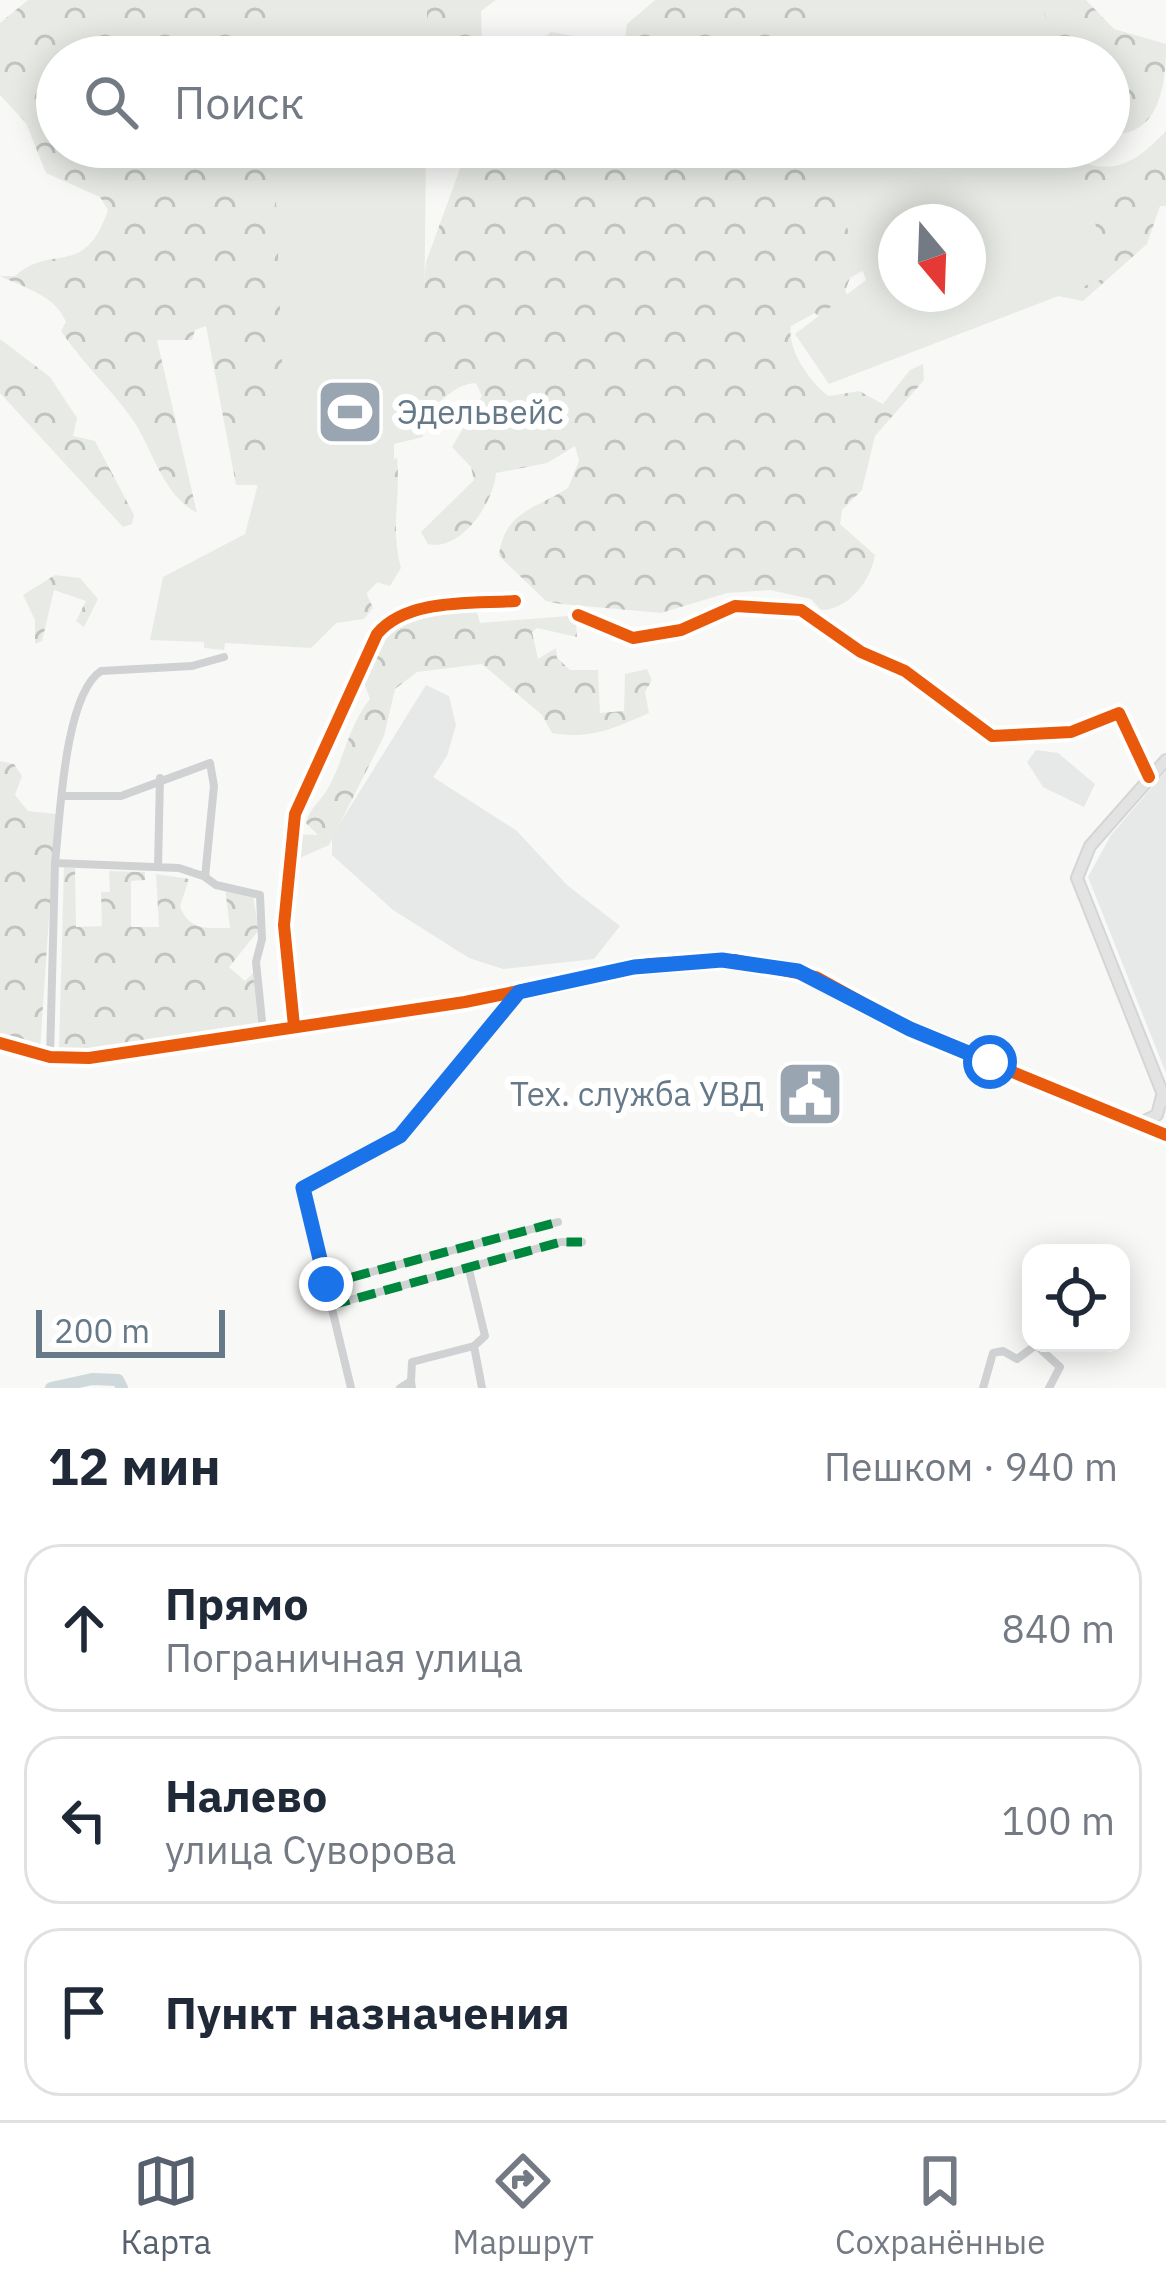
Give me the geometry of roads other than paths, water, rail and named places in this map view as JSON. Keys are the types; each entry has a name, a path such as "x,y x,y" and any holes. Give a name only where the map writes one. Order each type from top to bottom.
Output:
{"street":[{"path":"294,1026 284,925 295,814 377,634 390,621 420,610 515,601"},
{"path":"578,615 633,638 681,630 735,606 801,610 861,652 905,671 992,736 1071,732 1119,713 1149,777"},
{"path":"50,1057 55,862 73,726 90,678 101,671 192,666 224,657"},
{"path":"1140,1123 1156,1115 1164,1098 1077,878 1090,846 1166,760"},
{"path":"63,796 121,796 210,763 214,786 207,877"},
{"path":"158,867 160,778"},
{"path":"55,862 158,867 260,895 262,939 256,950 263,1031"},
{"path":"0,1042 50,1057 89,1058 519,992 678,961 784,967 824,981 915,1032 1166,1135"},
{"path":"351,1388 303,1188 400,1136 519,992"},
{"path":"326,1284 558,1222"},
{"path":"332,1305 561,1242 582,1242"},
{"path":"400,1388 412,1385 412,1363 474,1346 485,1336 457,1252"},
{"path":"983,1388 991,1354 1003,1351 1018,1359 1036,1345 1060,1365 1049,1388"},
{"path":"474,1346 482,1388"}],"waterway":[{"path":"51,1388 92,1379 118,1380 122,1388"}],"place":[{"name":"Эдельвейс","path":"350,412"},
{"name":"Тех. служба УВД","path":"810,1094"}]}
